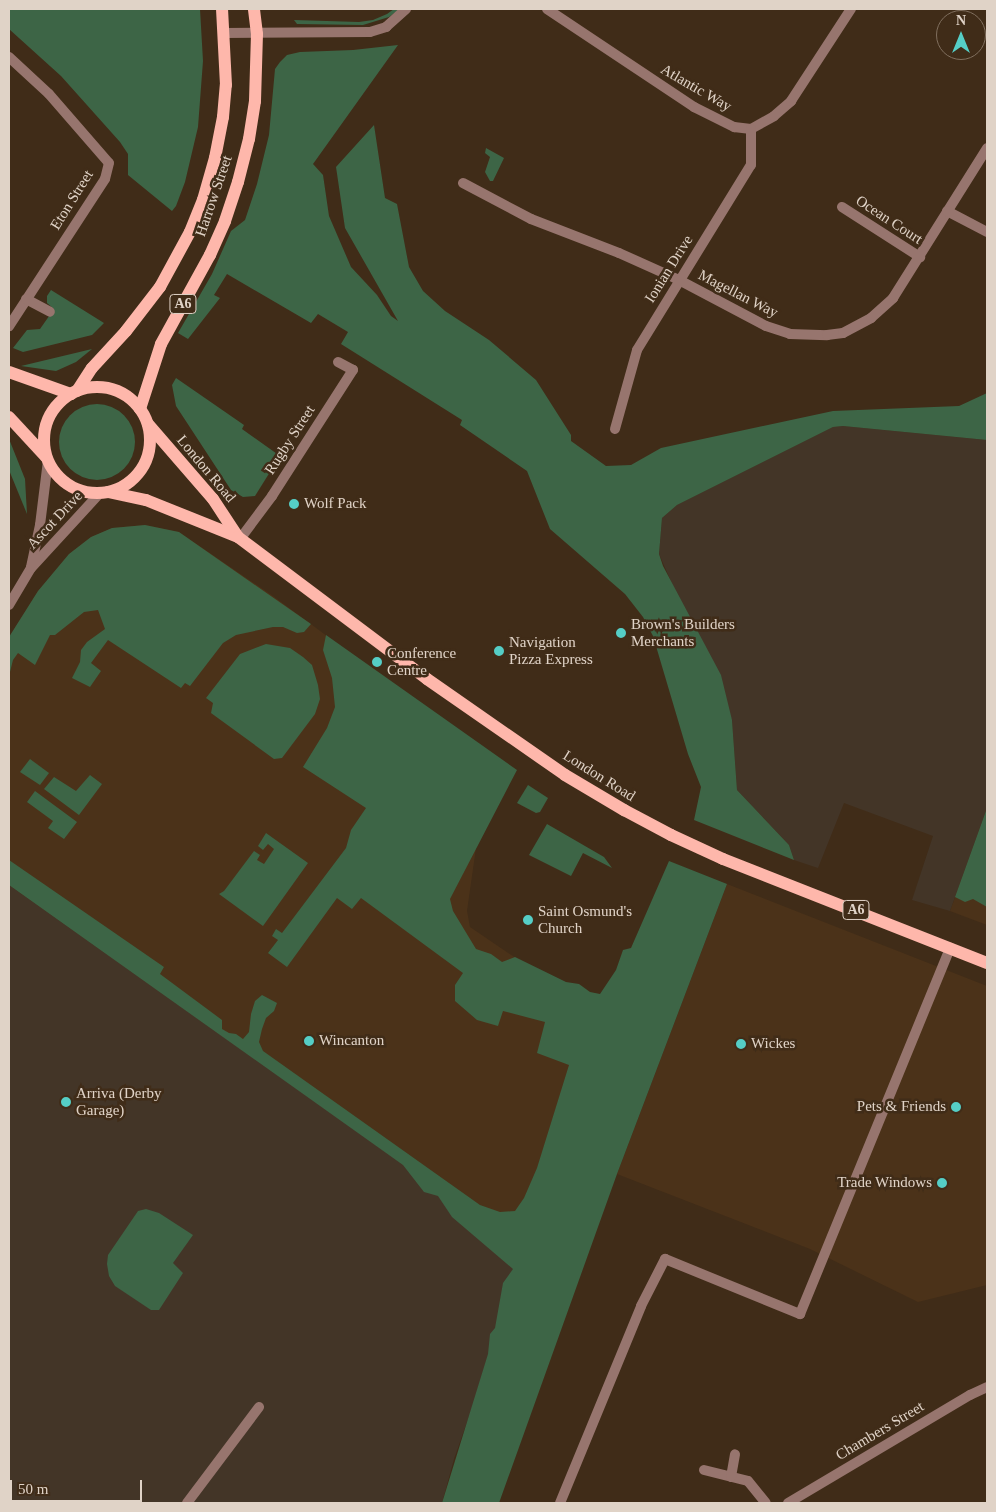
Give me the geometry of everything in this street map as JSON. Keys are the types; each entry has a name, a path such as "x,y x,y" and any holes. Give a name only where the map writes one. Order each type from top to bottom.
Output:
{"main road":[{"name":"A6","path":"74,392 150,300 170,270 190,232 203,200 215,158 223,117 226,85 222,9"},
{"name":"Harrow Street","path":"140,409 161,344 210,254 232,201 249,139 257,67 257,34 254,9"},
{"path":"9,372 74,392 100,387 112,389 127,397 140,409 148,424 150,446 143,467 128,483 104,493 81,491 65,483 47,459 9,417"},
{"path":"47,459 44,439 47,421 53,410 74,392"},
{"name":"London Road","path":"148,424 213,499 239,538"},
{"name":"London Road","path":"104,493 146,500 239,538 348,621 534,754 593,792 671,836 723,859 987,963"}],"street":[{"path":"224,33 370,32 386,27 406,9"},
{"name":"Atlantic Way","path":"547,9 694,107 734,128 752,129"},
{"path":"752,129 774,116 791,101 851,9"},
{"name":"Eton Street","path":"9,57 55,100 109,163 106,179 9,326"},
{"name":"Ionian Drive","path":"615,429 637,350 751,165 752,129"},
{"name":"Magellan Way","path":"463,184 540,223 619,253 679,280 766,326 790,334 827,335 843,333 870,318 893,298 920,258 987,148"},
{"name":"Ocean Court","path":"842,207 920,258"},
{"path":"947,212 987,232"},
{"path":"26,299 50,312"},
{"name":"Rugby Street","path":"239,538 272,496 353,370 338,362"},
{"name":"Ascot Drive","path":"31,568 40,525 47,459"},
{"name":"Ascot Drive","path":"9,605 31,568 104,493"},
{"path":"560,1503 641,1306 665,1259 800,1314 950,948"},
{"name":"Chambers Street","path":"788,1503 987,1386"},
{"path":"187,1503 259,1407"},
{"path":"731,1476 735,1454"},
{"path":"704,1470 748,1481 766,1503"}],"shaded area":[{"path":"843,426 987,440 987,808 950,911 912,900 933,836 844,803 818,868 794,860 789,845 737,790 732,720 659,554 662,518 677,505 833,427"},
{"path":"145,525 179,532 273,596 370,668 476,848 467,911 470,927 607,1020 527,1252 9,885 9,637 38,591 69,554 91,537 112,528"},
{"path":"987,808 987,925 950,911"},
{"name":"Wickes","path":"727,884 987,986 987,1285 918,1302 810,1249 617,1174"},
{"path":"9,885 527,1252 454,1459 442,1503 9,1503"}],"green space":[{"path":"9,9 200,9 203,61 198,127 185,182 176,206 172,211 128,175 128,154 120,142 61,76 9,29"},
{"path":"394,9 400,9 389,17 363,25 297,24 294,20 359,22 373,20"},
{"path":"398,45 313,164 323,175 329,216 351,267 377,295 391,316 398,321 345,228 336,167 374,125 385,198 397,204 409,267 423,291 445,311 489,340 536,380 571,435 571,441 606,466 631,465 661,448 833,411 959,406 987,393 987,440 843,426 833,427 677,505 662,518 659,554 663,566 721,675 732,720 737,790 789,845 794,860 694,820 701,787 688,754 653,636 643,617 625,594 550,529 527,471 460,425 462,420 341,344 348,332 318,314 311,323 227,274 214,295 220,298 188,339 178,333 212,274 231,231 245,220 257,184 269,135 275,69 280,62 287,55 300,52 353,50"},
{"path":"486,148 504,158 493,181 490,181 485,172 490,157 485,153"},
{"path":"51,290 104,323 92,335 23,352 13,348 27,330 40,329 54,309 47,303 47,296"},
{"path":"92,349 76,362 56,371 21,366"},
{"path":"176,378 244,425 242,429 280,456 255,496 243,497 231,490 176,406 172,385"},
{"path":"97,404 111,407 124,415 132,428 135,442 132,456 124,469 111,477 97,480 83,477 70,469 62,456 59,442 62,428 70,415 83,407"},
{"path":"9,439 25,479 27,514 9,470"},
{"path":"145,525 179,532 311,624 304,632 297,633 283,627 273,627 236,635 223,643 190,686 185,683 181,688 108,640 91,663 101,671 90,687 72,678 80,662 81,650 87,642 105,629 98,610 84,612 55,635 50,635 35,665 18,653 13,660 9,676 9,637 38,591 69,554 91,537 112,528"},
{"path":"326,635 517,770 450,899 453,911 476,949 491,954 502,962 515,957 566,982 579,984 590,992 600,994 616,970 623,950 631,948 669,861 727,884 617,1174 499,1503 442,1503 488,1354 490,1334 495,1328 503,1283 513,1269 452,1217 438,1196 424,1192 403,1165 9,885 9,860 164,967 160,974 222,1020 222,1029 229,1033 236,1034 243,1039 249,1032 255,1001 262,995 277,1003 274,1011 266,1018 262,1029 259,1042 263,1051 480,1205 500,1212 515,1211 524,1198 537,1168 569,1065 537,1053 545,1022 503,1011 498,1026 477,1020 455,1001 455,985 463,973 361,898 352,909 337,898 287,967 268,953 278,940 272,936 276,929 282,933 346,848 351,830 366,808 303,767 327,728 335,707 332,678 323,650"},
{"path":"266,644 290,648 312,665 320,699 315,714 282,758 274,759 211,713 213,703 206,698 240,654"},
{"path":"30,759 49,773 40,785 20,772"},
{"path":"90,775 102,784 79,815 44,789 54,777 76,791"},
{"path":"528,785 548,798 540,812 536,813 517,803"},
{"path":"35,791 77,822 64,839 48,828 53,821 27,802"},
{"path":"987,808 987,907 973,899 965,902 955,897"},
{"path":"547,824 604,857 612,868 583,853 571,876 529,855"},
{"path":"266,833 308,863 263,926 219,894 224,891 254,851 260,855 257,860 264,864 274,849 268,844 263,850 258,846"},
{"path":"146,1209 159,1213 193,1235 173,1263 183,1273 159,1310 151,1310 115,1286 109,1276 107,1264 108,1255 138,1211"}],"place":[{"name":"Wolf Pack","path":"294,504"},
{"name":"Brown's Builders Merchants","path":"621,633"},
{"name":"Navigation Pizza Express","path":"499,651"},
{"name":"Conference Centre","path":"377,662"},
{"name":"Saint Osmund's Church","path":"528,920"},
{"name":"Wincanton","path":"309,1041"},
{"name":"Wickes","path":"741,1044"},
{"name":"Arriva (Derby Garage)","path":"66,1102"},
{"name":"Pets & Friends","path":"956,1107"},
{"name":"Trade Windows","path":"942,1183"}]}
